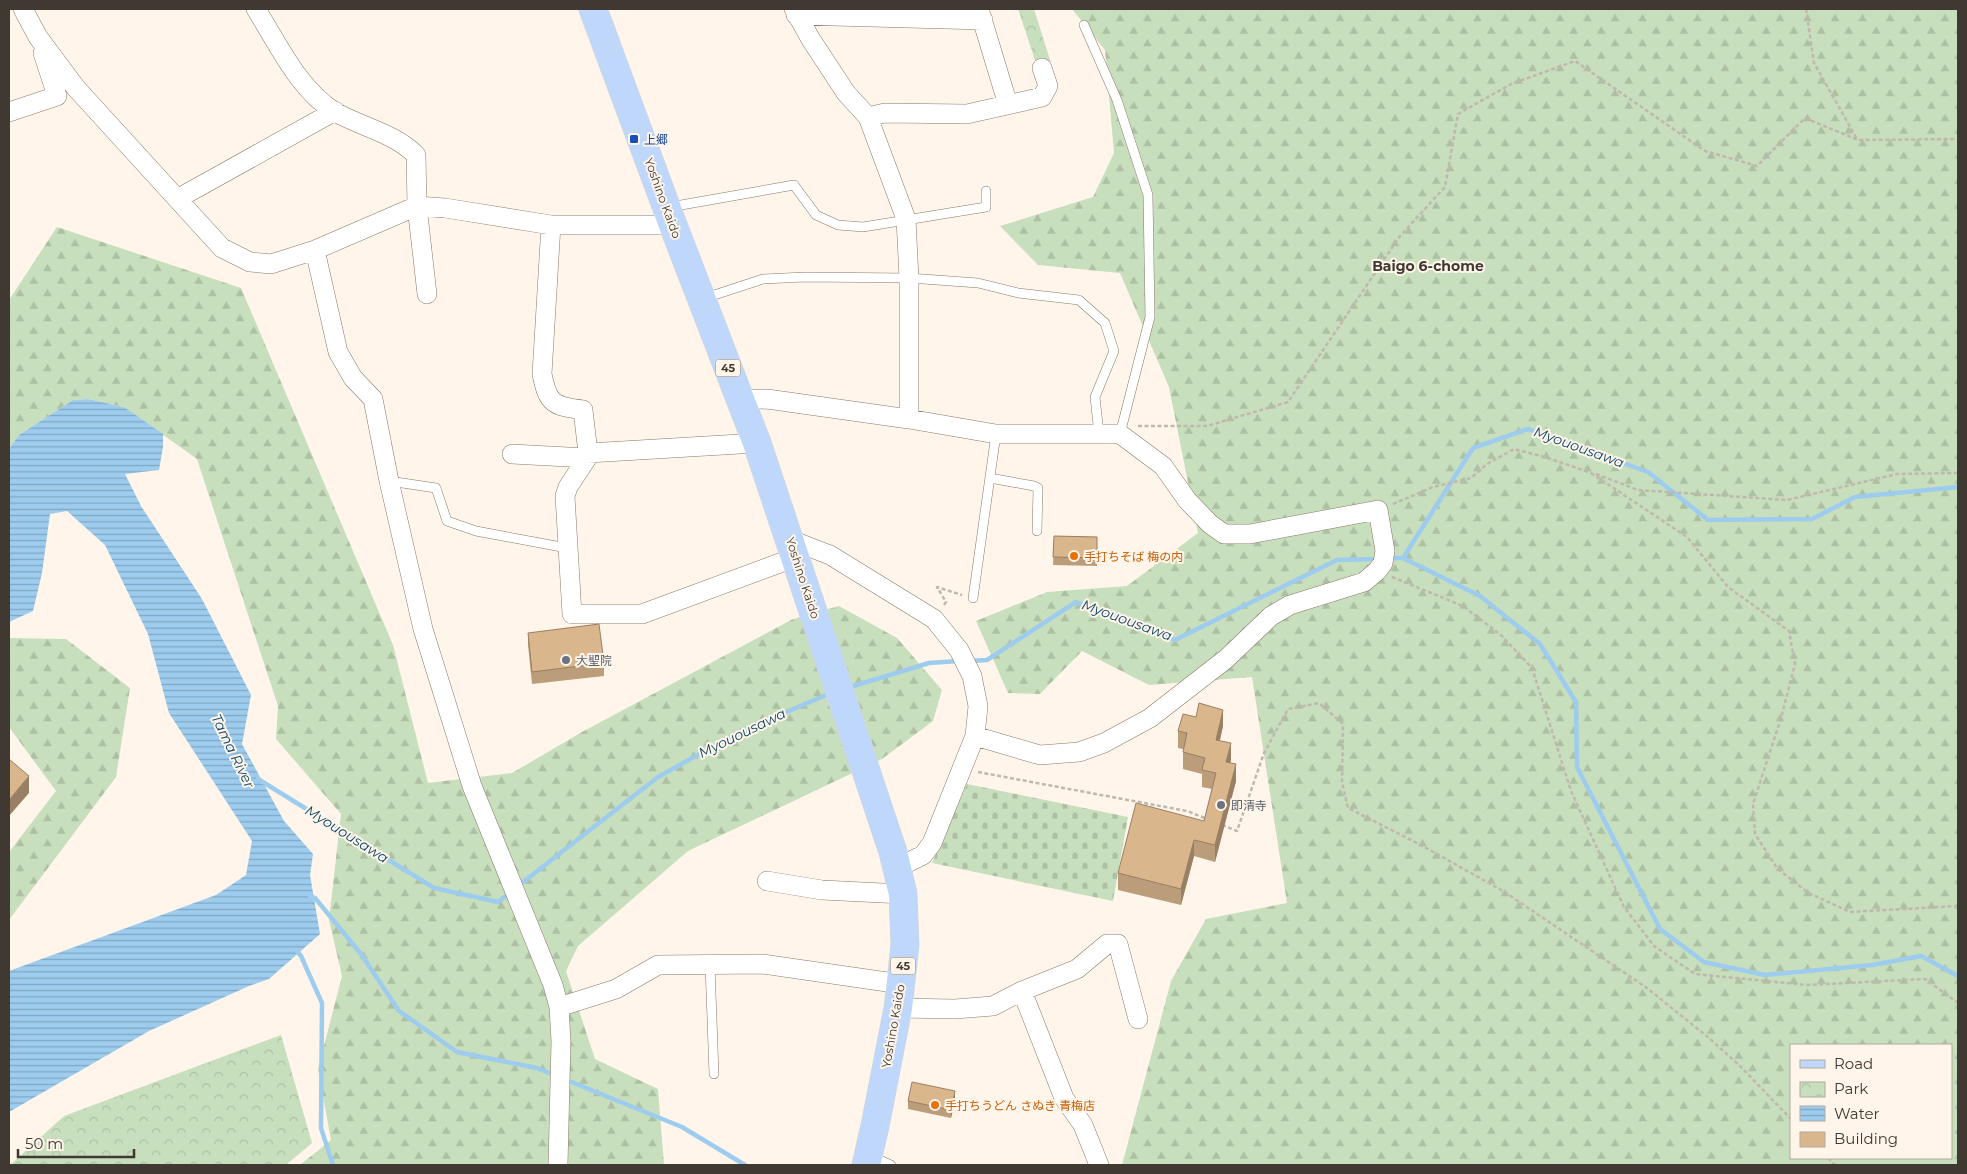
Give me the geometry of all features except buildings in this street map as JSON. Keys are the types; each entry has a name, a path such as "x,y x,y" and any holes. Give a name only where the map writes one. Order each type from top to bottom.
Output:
{"main road":[{"name":"Yoshino Kaido","path":"593,9 757,443 794,548 897,868 903,894 905,945 875,1162"}],"street":[{"path":"23,9 38,37 76,88 222,248 250,262 270,264 315,250 417,206 445,208 551,225 670,216"},
{"path":"256,9 298,75 317,98 335,111 405,144 416,155 417,206 427,294"},
{"path":"795,12 981,14 1008,105"},
{"path":"795,12 846,93 868,117 906,219 909,278 909,419"},
{"path":"38,37 57,96"},
{"path":"868,117 885,113 967,114 1042,97 1048,86 1042,68"},
{"path":"9,112 76,88"},
{"path":"178,198 335,111"},
{"path":"551,225 542,374 546,394 560,407 583,410 587,456 568,487 565,496 572,614 642,614 794,548 830,555 934,619 959,650 972,676 978,706 976,736 932,843 923,855 897,868"},
{"path":"315,250 338,352 353,378 373,399 389,482 424,629 472,786 552,985 558,1007 561,1041 558,1165"},
{"path":"740,400 767,400 909,419 996,434 1120,434 1163,466 1187,500 1210,524 1224,534 1250,534 1378,510 1385,551 1383,563 1377,571 1364,582 1290,605 1271,616 1226,660 1150,718 1104,743 1079,752 1040,755 976,736"},
{"path":"512,454 587,456 757,443"},
{"path":"767,881 822,890 903,894"},
{"path":"558,1007 616,989 658,965 762,964 955,1010 992,1006 1022,991 1077,970 1107,944 1118,944 1138,1019"},
{"path":"1022,991 1064,1098 1083,1125 1099,1165"}],"lane":[{"path":"1084,25 1117,100 1148,195 1150,317 1120,434"},
{"path":"670,216 794,185 816,215 838,225 864,227 986,207 986,190"},
{"path":"702,299 763,279 805,277 909,278 978,283 1018,293 1079,300 1105,322 1114,351 1095,397 1099,434"},
{"path":"973,598 996,434"},
{"path":"990,478 1038,488 1037,531"},
{"path":"389,482 436,488 448,522 476,531 567,548"},
{"path":"710,965 714,1074"}],"path":[{"path":"1806,9 1814,63 1858,140"},
{"path":"1120,434 1128,426 1207,426 1288,402 1400,236 1445,187 1458,114 1510,84 1575,61 1705,150 1757,166 1805,118 1858,140 1958,139"},
{"path":"1378,510 1433,487 1471,478 1487,464 1514,449 1546,456 1638,490 1787,500 1897,474 1958,473"},
{"path":"1591,473 1687,538 1728,587 1789,631 1795,664 1781,718 1753,804 1755,834 1777,868 1807,892 1850,912 1958,906"},
{"path":"1377,571 1463,606 1501,635 1532,668 1571,791 1624,907 1654,946 1695,974 1808,985 1925,980 1958,1003"},
{"path":"934,619 946,602 938,587 973,598"},
{"path":"1220,824 1237,831 1264,753 1288,709 1319,703 1343,724 1342,782 1348,808 1503,891 1647,988 1727,1054 1790,1118"},
{"path":"962,769 1187,811 1212,821"}],"green space":[{"path":"1018,9 1034,9 1051,63 1037,66"},
{"path":"1072,9 1958,9 1958,1165 1122,1165 1171,981 1206,919 1287,903 1252,677 1149,685 1082,651 1040,694 1008,693 976,621 1047,592 1127,586 1198,533 1169,387 1120,273 1038,265 1000,226 1093,197 1114,153 1105,50"},
{"path":"57,227 241,288 393,645 428,783 512,773 582,732 793,619 839,606 897,638 942,690 933,721 882,759 688,851 578,946 566,971 595,1059 658,1089 664,1165 300,1165 331,1140 318,1069 342,976 329,920 341,814 276,739 278,706 197,459 124,407 88,399 73,400 19,435 9,449 9,300"},
{"path":"9,638 66,639 130,688 116,777 9,920 9,852 56,791 9,727"},
{"path":"967,784 1128,817 1113,901 932,863"},
{"path":"281,1035 312,1143 286,1165 10,1165 64,1116"}],"water":[{"name":"Tama River","path":"88,399 124,407 163,434 159,470 125,474 141,506 202,599 251,695 242,744 284,821 313,854 310,875 320,934 269,979 249,986 149,1031 9,1112 9,971 216,895 246,875 252,841 169,713 148,634 105,545 67,511 50,514 42,573 33,611 9,622 9,449 19,435 73,400"}],"waterway":[{"name":"Myouousawa","path":"1388,558 1403,558 1473,448 1528,429 1648,472 1708,520 1812,519 1855,497 1958,487"},
{"path":"1403,558 1480,596 1540,644 1576,702 1577,767 1660,929 1704,962 1765,975 1872,965 1921,956 1958,976"},
{"name":"Myouousawa","path":"969,661 987,660 1076,602 1175,640 1337,560 1378,559"},
{"name":"Myouousawa","path":"847,688 929,663 958,661"},
{"name":"Myouousawa","path":"518,886 658,777 739,732 831,693"},
{"name":"Myouousawa","path":"258,779 434,888 498,902 510,893"},
{"path":"310,896 315,898 361,954 399,1011 457,1052 537,1068 554,1075"},
{"path":"296,950 301,956 322,1003 321,1128 333,1165"},
{"path":"564,1079 682,1127 745,1165"}],"place":[{"name":"上郷","path":"634,139"},
{"name":"手打ちそば 梅の内","path":"1074,556"},
{"name":"大聖院","path":"566,660"},
{"name":"即清寺","path":"1221,805"},
{"name":"手打ちうどん さぬき 青梅店","path":"935,1105"}],"district":[{"name":"Baigo 6-chome","path":"1428,266"}]}
